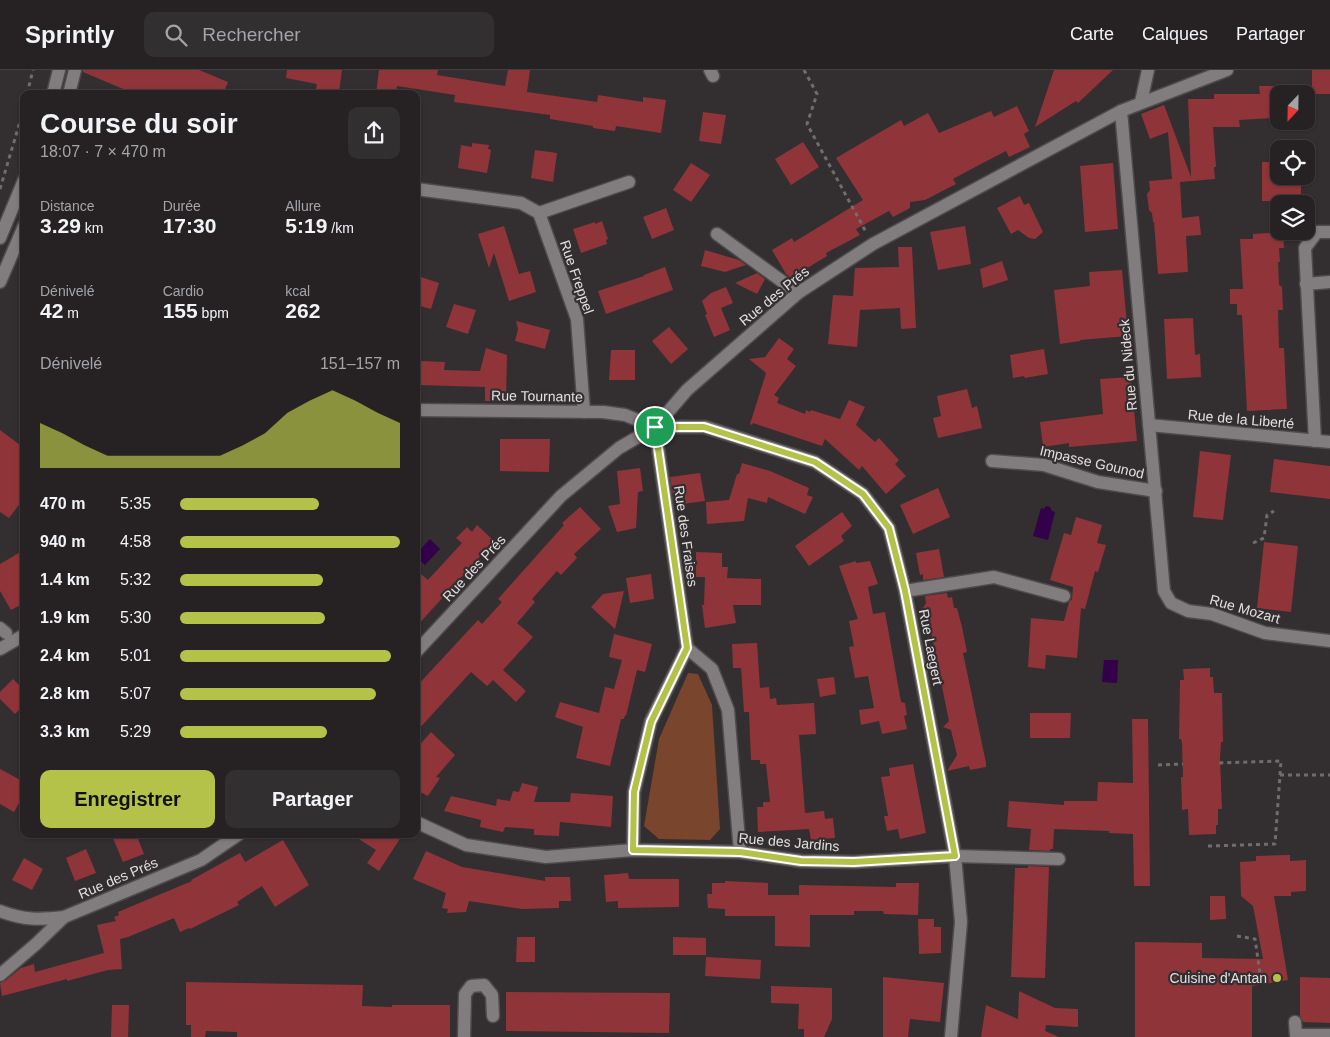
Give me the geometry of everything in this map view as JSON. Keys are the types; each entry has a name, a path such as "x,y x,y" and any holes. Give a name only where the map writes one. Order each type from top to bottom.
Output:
{"street":[{"path":"54,90 60,70"},
{"path":"72,90 75,70"},
{"path":"1141,102 1148,70"},
{"name":"Rue des Prés","path":"420,648 561,496 619,448 655,427 687,390 798,293 872,244 1121,110 1227,70"},
{"name":"Rue du Nideck","path":"1121,110 1164,591 1171,603 1182,608"},
{"path":"420,190 521,203 539,213 628,182"},
{"path":"0,238 20,190"},
{"name":"Rue Freppel","path":"539,213 577,319 584,412"},
{"path":"1315,440 1305,248 1317,232 1330,232"},
{"path":"718,234 798,293"},
{"path":"0,282 20,235"},
{"path":"1306,284 1330,282"},
{"name":"Rue Tournante","path":"420,410 604,412 626,415 655,427"},
{"name":"Rue de la Liberté","path":"1149,426 1330,442"},
{"name":"Rue Laegert","path":"655,427 704,427 815,462 863,494 889,528 905,591 955,856 961,922 951,1037"},
{"name":"Rue des Fraises","path":"655,427 687,648"},
{"name":"Impasse Gounod","path":"992,461 1044,464 1098,482 1156,491"},
{"path":"905,591 994,577 1064,596"},
{"name":"Rue Mozart","path":"1182,608 1212,614 1265,633 1330,641"},
{"path":"0,649 20,637"},
{"path":"633,850 634,792 651,722 687,648 712,670 728,710 740,852"},
{"name":"Rue des Jardins","path":"420,824 466,845 546,857 633,850 740,852 801,861 854,862 955,856 1059,859"},
{"name":"Rue des Prés","path":"0,912 16,917 40,920 64,917 201,860 233,838"},
{"path":"0,975 64,917"},
{"path":"464,1037 465,994 471,986 484,985 492,995 493,1016"},
{"path":"1295,1022 1296,1035 1330,1035"}],"path":[{"path":"28,90 33,70"},
{"path":"804,70 817,94 807,124 872,244"},
{"path":"0,189 20,122"},
{"path":"1253,543 1264,538 1267,515 1274,510"},
{"path":"1208,846 1275,844 1281,761 1218,763"},
{"path":"1158,766 1183,764"},
{"path":"1280,775 1330,776"},
{"path":"1237,936 1255,939 1260,973"}],"shaded area":[{"path":"1046,506 1055,512 1048,540 1033,536 1041,508 1044,509"},
{"path":"430,539 440,549 425,565 420,561 420,550"},
{"path":"1104,660 1118,660 1117,683 1102,682"},
{"path":"688,673 698,674 712,705 720,829 710,840 659,839 644,826 659,739"}],"building":[{"path":"83,70 199,70 228,82 225,90 126,90 83,72"},
{"path":"287,70 342,70 339,90 316,89 317,84 286,78"},
{"path":"379,70 438,70 437,75 505,86 508,70 530,70 527,92 597,102 598,95 643,102 643,97 666,100 661,133 616,126 615,131 593,128 593,126 550,119 550,115 454,102 455,95 397,86 396,90 376,90"},
{"path":"1054,70 1113,70 1078,103 1076,101 1035,127"},
{"path":"1312,70 1330,70 1330,94 1315,94 1315,85 1312,85"},
{"path":"1259,86 1270,86 1270,118 1239,120 1240,127 1213,127 1215,179 1180,182 1182,218 1199,216 1201,235 1186,236 1188,272 1158,274 1154,222 1152,213 1149,210 1147,194 1150,190 1149,181 1172,179 1168,132 1150,139 1141,114 1164,105 1191,177 1188,99 1214,99 1214,94 1260,94"},
{"path":"1017,106 1029,131 1024,134 1030,147 1009,157 1006,151 953,179 956,184 925,200 910,202 910,208 893,217 889,211 856,229 860,235 826,253 827,256 791,278 786,274 772,250 792,238 794,242 863,200 836,158 901,120 904,126 928,113 939,133 991,111 994,117"},
{"path":"703,112 726,115 721,144 699,141"},
{"path":"803,142 819,167 791,185 775,159"},
{"path":"472,143 489,145 488,149 491,150 487,173 458,168 461,145 472,147"},
{"path":"535,150 557,153 553,182 531,178"},
{"path":"1262,162 1270,162 1270,185 1301,185 1301,195 1270,195 1270,201 1262,201"},
{"path":"691,163 710,175 691,202 673,190"},
{"path":"1113,163 1118,229 1085,232 1080,166"},
{"path":"1020,196 1024,205 1029,203 1043,232 1035,239 1029,238 1018,230 1011,234 997,208"},
{"path":"666,208 674,230 652,239 643,217"},
{"path":"602,221 608,239 606,240 607,244 581,253 573,229"},
{"path":"504,226 519,274 530,271 536,292 509,301 494,253 489,268 478,234"},
{"path":"965,226 971,264 938,270 930,232"},
{"path":"1270,233 1270,240 1284,240 1284,248 1279,248 1280,262 1278,262 1283,310 1278,310 1279,348 1284,348 1287,409 1247,411 1242,315 1237,315 1237,304 1230,304 1230,289 1243,289 1240,239 1253,239 1253,234"},
{"path":"898,247 912,247 916,328 901,329 900,308 860,310 857,347 828,344 833,295 853,296 855,268 899,267"},
{"path":"705,250 739,260 746,265 725,272 701,266"},
{"path":"1002,261 1008,280 983,288 980,269"},
{"path":"665,267 673,290 606,314 598,291"},
{"path":"1122,270 1128,336 1080,340 1060,344 1054,290 1090,286 1089,272"},
{"path":"757,273 765,279 757,294 735,283"},
{"path":"421,277 439,283 431,309 420,306"},
{"path":"726,287 733,303 721,308 730,330 714,337 705,315 707,314 702,301 711,293"},
{"path":"454,304 476,310 468,334 446,327"},
{"path":"1193,318 1195,355 1200,354 1201,377 1167,379 1164,319"},
{"path":"516,321 550,330 545,349 515,341 518,329"},
{"path":"669,327 688,349 671,364 652,341"},
{"path":"779,338 794,349 787,359 796,366 774,395 779,398 777,403 805,414 806,410 810,412 811,410 840,419 849,400 865,407 856,425 875,442 879,438 899,460 895,464 906,476 886,494 862,466 859,470 825,439 822,446 753,423 752,425 750,424 766,373 749,359 765,357"},
{"path":"486,348 507,355 506,401 485,401 485,387 420,385 420,361 445,362 444,370 480,371"},
{"path":"1044,349 1048,374 1013,378 1010,355"},
{"path":"611,350 635,350 635,380 609,380"},
{"path":"1131,377 1137,441 1069,447 1069,443 1043,447 1040,422 1103,414 1100,379"},
{"path":"967,389 972,408 977,406 982,428 938,438 933,418 941,416 937,396"},
{"path":"0,430 20,445 20,503 9,518 0,512"},
{"path":"500,439 550,439 549,472 500,471"},
{"path":"1200,451 1231,455 1223,520 1193,517"},
{"path":"1274,459 1330,466 1330,499 1270,492"},
{"path":"742,463 770,471 809,488 807,495 813,497 805,514 768,497 767,503 748,498 744,521 707,524 706,502 729,500"},
{"path":"640,468 643,491 638,492 636,528 617,532 608,506 620,504 617,471"},
{"path":"700,473 705,501 683,504 682,501 674,502 670,477"},
{"path":"938,488 950,517 913,534 900,505"},
{"path":"580,507 601,529 574,554 577,558 561,575 557,571 532,599 535,602 517,623 533,637 503,670 526,691 516,702 493,680 487,686 471,672 420,728 420,683 478,620 482,624 502,602 498,599 564,525 562,523"},
{"path":"842,512 852,526 841,536 844,541 809,566 795,546"},
{"path":"1076,517 1102,525 1097,543 1106,545 1098,572 1095,571 1085,609 1081,608 1077,658 1046,655 1045,669 1028,667 1031,618 1064,621 1069,602 1072,599 1073,587 1050,580 1064,533 1071,535"},
{"path":"477,525 494,541 420,623 420,573 428,580 462,543 456,538 467,527 472,532"},
{"path":"1264,542 1298,546 1291,612 1257,608"},
{"path":"939,549 944,577 923,580 923,574 920,575 916,553"},
{"path":"20,552 20,605 11,610 0,591 0,564"},
{"path":"696,552 722,553 722,567 728,567 727,578 761,579 761,605 733,605 736,623 705,628 702,605 704,605 705,577 696,577"},
{"path":"856,561 856,563 870,561 878,584 868,587 873,614 885,612 901,702 905,703 907,715 904,716 907,729 882,734 879,721 861,725 859,710 874,708 868,676 855,678 849,647 854,646 849,621 858,619 839,566"},
{"path":"651,574 654,599 630,603 626,578"},
{"path":"624,591 615,629 591,607 603,594"},
{"path":"947,593 948,598 952,597 954,608 957,608 962,627 967,652 963,653 986,763 986,767 970,770 969,766 947,771 957,755 951,730 943,727 949,721 928,617 924,614 923,608 926,603 925,596"},
{"path":"614,634 652,644 645,672 637,670 626,716 624,719 621,719 610,766 576,758 583,727 555,717 560,702 599,713 605,687 614,689 622,660 609,657"},
{"path":"757,643 760,688 769,687 770,699 776,698 777,705 814,703 816,734 799,735 805,813 824,811 825,819 833,818 835,838 811,840 809,829 758,832 757,807 763,807 763,802 770,802 766,764 760,764 760,760 751,760 749,712 744,712 741,668 733,668 732,644"},
{"path":"1210,668 1210,677 1213,677 1214,693 1222,693 1223,742 1221,742 1220,759 1222,809 1218,809 1216,834 1189,835 1188,809 1182,810 1182,743 1181,739 1179,739 1180,680 1184,680 1183,669"},
{"path":"834,677 836,694 820,697 817,679"},
{"path":"13,679 20,686 20,709 15,714 0,699 0,692"},
{"path":"1030,713 1071,713 1070,738 1030,738"},
{"path":"1132,719 1148,719 1150,886 1134,886 1133,834 1054,829 1053,849 1050,849 1050,851 1029,850 1031,829 1007,827 1009,801 1064,805 1064,801 1097,801 1098,782 1133,783"},
{"path":"431,732 455,755 436,777 440,778 428,796 420,792 420,744"},
{"path":"913,764 926,833 900,839 898,829 887,831 884,816 888,816 881,777 890,776 889,768"},
{"path":"0,769 20,780 20,801 14,812 0,804"},
{"path":"522,783 538,787 534,802 570,802 571,793 613,796 611,827 560,822 559,836 534,835 534,829 505,827 503,832 480,827 481,820 444,811 451,796 496,806 497,799 510,801 513,791 519,792"},
{"path":"113,838 138,838 144,854 123,862"},
{"path":"357,838 400,838 379,871 367,863 376,850"},
{"path":"283,840 309,885 275,907 262,886 237,902 239,905 190,929 180,932 174,918 120,939 122,969 108,970 67,981 67,979 2,996 0,983 21,968 34,964 35,972 104,953 97,925 116,921 114,917 119,915 118,912 192,881 240,853 245,862"},
{"path":"86,849 96,873 75,881 66,858"},
{"path":"426,851 462,867 545,881 545,877 570,877 571,901 559,901 559,908 522,909 469,901 466,912 447,913 448,909 442,908 446,893 413,879"},
{"path":"1290,855 1290,861 1306,860 1306,891 1291,892 1291,896 1274,896 1288,980 1252,986 1252,1037 1135,1037 1135,942 1202,943 1202,958 1263,959 1253,906 1241,896 1240,862 1256,861 1256,856"},
{"path":"24,858 43,869 32,890 12,880"},
{"path":"1028,866 1049,867 1045,978 1011,977 1015,868 1028,868"},
{"path":"628,873 629,879 679,879 679,907 618,908 618,901 606,902 604,875"},
{"path":"725,881 768,883 768,895 799,895 799,885 896,887 896,883 919,883 918,915 884,914 883,911 854,911 854,915 810,915 810,947 775,946 775,916 725,916 725,909 708,908 707,894 712,894 712,883 725,883"},
{"path":"1210,896 1225,896 1226,919 1210,920"},
{"path":"918,919 934,919 934,927 941,927 941,953 919,954"},
{"path":"517,937 535,937 535,962 516,962"},
{"path":"673,937 706,938 706,955 673,955"},
{"path":"706,957 761,960 760,979 705,976"},
{"path":"883,977 944,983 940,1022 910,1019 908,1037 883,1037"},
{"path":"1300,977 1330,978 1330,1023 1303,1022 1300,1016"},
{"path":"186,982 363,985 362,1006 450,1005 450,1037 237,1037 237,1032 206,1031 205,1037 191,1037 191,1025 186,1025"},
{"path":"771,986 832,988 832,1019 824,1037 804,1037 804,1029 798,1029 799,1004 771,1003"},
{"path":"1019,991 1055,1008 1078,1009 1078,1027 1046,1025 1045,1031 1059,1037 981,1037 986,1005 1018,1019"},
{"path":"506,992 670,993 669,1033 506,1031"},
{"path":"112,1005 129,1005 128,1037 111,1037"}],"place":[{"name":"Cuisine d'Antan","path":"1277,978"}],"route":[{"path":"655,427 704,427 815,462 863,494 889,528 905,591 955,856 854,862 801,861 740,852 633,850 634,792 651,722 687,648 655,427"}]}
